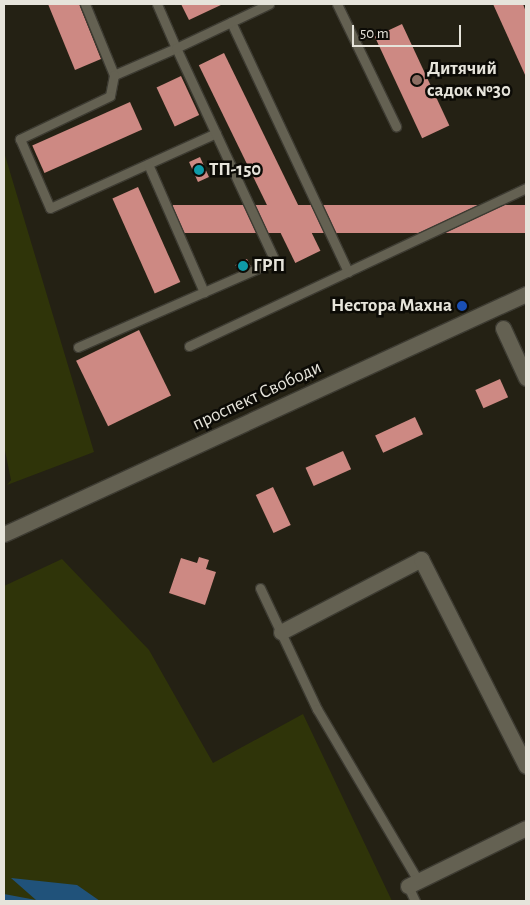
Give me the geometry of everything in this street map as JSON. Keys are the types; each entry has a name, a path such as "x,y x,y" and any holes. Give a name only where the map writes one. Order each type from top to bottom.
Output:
{"street":[{"name":"проспект Свободи","path":"4,534 526,294"},
{"path":"503,328 526,378"},
{"path":"281,632 421,559 526,766"},
{"path":"412,882 526,828"}],"lane":[{"path":"85,4 114,75 110,96 20,139 50,208 216,133"},
{"path":"78,347 275,261 157,4"},
{"path":"114,75 269,4"},
{"path":"337,4 396,126"},
{"path":"232,22 348,272"},
{"path":"148,164 204,292"},
{"path":"188,346 526,188"},
{"path":"260,588 317,710 412,882 416,901"}],"green space":[{"path":"4,152 94,452 7,485 11,480 4,446"},
{"path":"62,559 149,650 213,763 303,714 392,901 4,901 4,586"}],"water":[{"path":"11,878 77,885 100,901 4,901 4,894 36,900"}],"building":[{"path":"48,4 79,4 101,59 75,70"},
{"path":"181,4 223,4 189,20"},
{"path":"493,4 523,4 526,12 526,77"},
{"path":"402,24 449,126 422,138 375,37"},
{"path":"224,53 320,251 295,263 199,65"},
{"path":"181,76 199,115 175,126 157,87"},
{"path":"130,102 142,129 44,173 32,146"},
{"name":"ТП-150","path":"200,157 209,177 198,182 189,162"},
{"path":"138,187 180,282 155,293 112,198"},
{"path":"173,205 526,205 526,233 173,233"},
{"name":"ГРП","path":"247,259 251,267 240,273 235,265"},
{"path":"139,330 171,396 108,426 76,361"},
{"path":"500,379 508,397 483,408 475,390"},
{"path":"415,417 423,434 383,453 375,436"},
{"path":"343,451 351,469 314,486 306,468"},
{"path":"273,487 291,525 274,533 256,495"},
{"path":"199,557 209,560 206,569 216,572 205,605 169,593 181,558 197,563"}],"place":[{"name":"Дитячий садок №30","path":"417,80"},
{"name":"ТП-150","path":"199,170"},
{"name":"ГРП","path":"243,266"},
{"name":"Нестора Махна","path":"462,306"}]}
